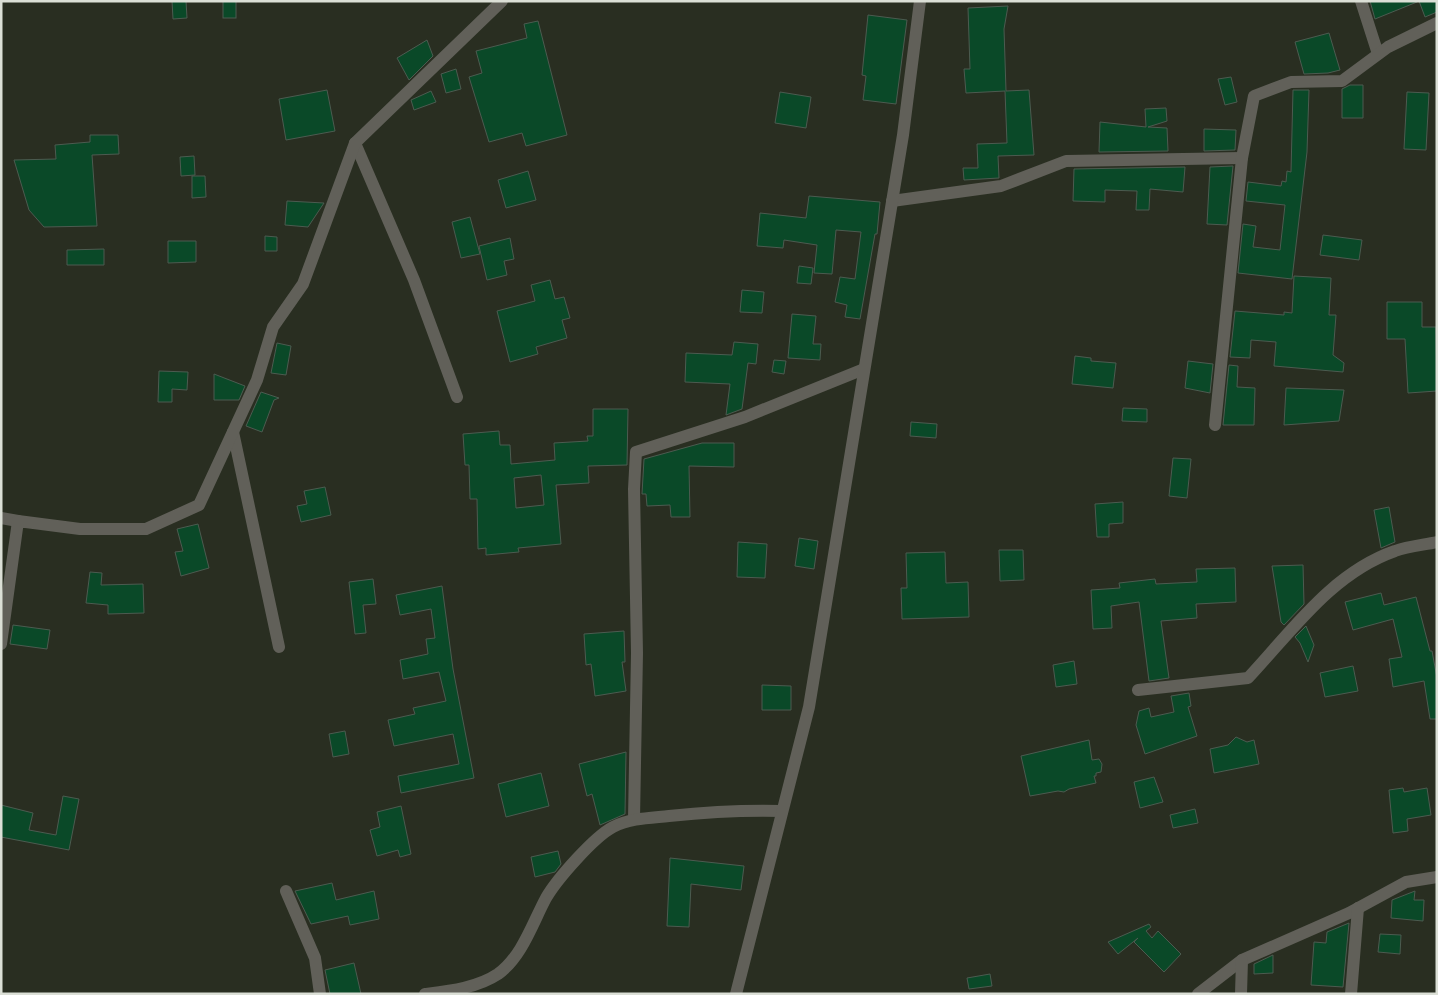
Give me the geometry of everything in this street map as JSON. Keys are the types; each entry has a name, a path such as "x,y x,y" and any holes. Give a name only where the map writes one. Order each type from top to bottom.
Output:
{"street":[{"path":"1,518 80,529 146,529 199,505 257,380 273,327 304,284 355,143 502,1"},
{"path":"736,994 809,707 892,201 920,1"},
{"path":"1361,1 1378,54"},
{"path":"1216,425 1242,158 1254,96 1291,82 1342,81 1378,54 1437,23"},
{"path":"355,143 414,280 456,397"},
{"path":"892,201 1001,186 1066,161 1242,158"},
{"path":"634,819 637,653 634,489 636,452 745,417 864,370"},
{"path":"233,432 280,647"},
{"path":"1,644 18,521"},
{"path":"1138,690 1248,678 1312,606 1357,569 1396,550 1437,542"},
{"path":"426,994 451,991 480,983 498,974 512,960 547,895 595,838 614,826 634,819 735,810 782,811"},
{"path":"1198,994 1242,960 1358,908 1406,882 1437,877"},
{"path":"286,891 315,958 320,994"},
{"path":"1351,994 1358,908"},
{"path":"1241,994 1242,960"}],"building":[{"path":"172,1 186,1 187,18 173,19"},
{"path":"223,1 236,1 236,18 223,18"},
{"path":"1370,1 1417,1 1417,2 1375,19"},
{"path":"1419,1 1437,1 1437,12 1425,17"},
{"path":"1008,6 1004,29 1006,91 1029,90 1034,155 998,156 999,178 964,180 963,168 978,168 977,144 1007,143 1005,91 966,93 964,69 970,69 968,8"},
{"path":"868,15 907,20 896,104 863,100 866,76 862,75"},
{"path":"538,21 567,135 526,146 522,133 489,142 469,77 482,73 476,51 527,38 524,24"},
{"path":"1329,33 1340,70 1328,73 1304,74 1295,42"},
{"path":"427,40 433,56 409,80 397,58"},
{"path":"456,69 461,89 446,93 441,74"},
{"path":"1231,77 1237,102 1225,105 1218,79"},
{"path":"1350,85 1363,85 1363,118 1342,118 1342,89"},
{"path":"327,90 335,131 286,140 279,99"},
{"path":"1293,90 1309,90 1307,152 1292,279 1238,273 1243,224 1256,226 1253,247 1280,250 1285,205 1246,201 1248,182 1281,186 1282,181 1286,182 1287,171 1291,172"},
{"path":"431,91 436,102 414,110 411,100"},
{"path":"780,92 811,97 806,128 775,123"},
{"path":"1407,92 1429,93 1426,150 1404,149"},
{"path":"1166,108 1167,121 1148,127 1167,128 1168,151 1099,152 1100,122 1146,127 1145,109"},
{"path":"1204,129 1236,130 1235,150 1204,151"},
{"path":"90,135 118,135 119,154 92,155 97,226 44,227 29,210 14,160 56,159 55,145 90,142"},
{"path":"194,156 195,175 181,176 180,157"},
{"path":"1233,166 1227,225 1207,224 1210,167"},
{"path":"1185,167 1183,192 1150,189 1149,210 1136,210 1137,191 1105,190 1105,202 1073,201 1074,169"},
{"path":"528,171 536,200 506,208 498,180"},
{"path":"192,176 205,176 206,197 192,198"},
{"path":"809,196 880,202 877,234 875,234 860,319 845,317 847,305 835,302 840,277 855,279 861,232 836,230 832,274 814,273 817,245 784,240 783,248 757,246 760,213 806,218"},
{"path":"287,201 324,203 308,227 285,225"},
{"path":"470,217 480,254 461,258 452,222"},
{"path":"1323,235 1362,240 1359,260 1320,255"},
{"path":"265,236 277,237 277,251 265,251"},
{"path":"510,238 514,259 504,261 507,275 487,280 479,246"},
{"path":"168,241 196,241 196,262 168,263"},
{"path":"104,249 104,265 67,265 67,250"},
{"path":"799,266 813,268 811,284 797,283"},
{"path":"1294,276 1331,278 1329,315 1336,315 1333,355 1344,363 1343,372 1274,366 1276,342 1251,340 1250,358 1230,357 1235,311 1284,315 1284,312 1292,313"},
{"path":"550,280 555,299 564,297 570,318 562,320 567,338 536,347 538,354 510,362 497,311 535,301 531,285"},
{"path":"742,290 764,292 762,313 740,312"},
{"path":"1387,302 1422,302 1422,327 1436,327 1437,391 1408,393 1405,339 1387,339"},
{"path":"792,314 816,316 813,344 821,344 820,360 788,358"},
{"path":"734,342 758,344 756,364 748,363 742,409 726,415 730,384 685,382 686,353 732,355"},
{"path":"277,343 291,346 286,375 271,373"},
{"path":"1075,356 1091,358 1091,361 1116,363 1113,388 1072,384"},
{"path":"774,360 786,361 784,374 772,372"},
{"path":"1188,361 1213,364 1210,393 1185,388"},
{"path":"1229,365 1238,366 1237,387 1255,388 1254,425 1223,425"},
{"path":"159,371 188,372 187,390 172,389 172,402 158,402"},
{"path":"214,374 245,386 239,400 214,400"},
{"path":"1286,388 1344,390 1339,421 1284,425"},
{"path":"261,392 279,398 274,400 262,432 246,426"},
{"path":"1123,408 1147,409 1147,422 1122,421"},
{"path":"593,409 628,409 627,465 588,466 589,483 556,485 561,544 518,548 519,552 486,555 486,548 478,549 477,499 470,499 469,465 465,465 463,434 499,431 500,445 510,445 511,464 555,460 554,443 588,441 587,436 593,436","holes":["541,475 544,505 516,508 514,478"]},
{"path":"911,422 937,424 936,438 910,436"},
{"path":"702,443 734,443 734,467 689,466 690,517 671,517 670,505 647,506 646,494 642,494 644,459"},
{"path":"1173,458 1191,459 1187,498 1169,496"},
{"path":"325,487 331,515 301,522 297,506 307,504 304,491"},
{"path":"1123,502 1123,523 1109,524 1109,537 1097,537 1095,504"},
{"path":"1389,507 1395,542 1381,548 1374,510"},
{"path":"198,524 209,568 181,576 175,552 183,551 177,529"},
{"path":"799,538 818,541 814,569 795,566"},
{"path":"738,542 767,544 765,578 737,577"},
{"path":"999,550 1023,550 1024,580 1000,581"},
{"path":"945,552 946,583 968,582 969,617 902,619 901,588 907,588 906,553"},
{"path":"1303,565 1304,604 1284,625 1281,622 1272,566"},
{"path":"1235,568 1236,602 1196,604 1197,618 1161,621 1169,678 1149,681 1139,602 1111,606 1112,628 1093,629 1091,590 1120,588 1119,583 1155,579 1156,584 1197,582 1196,569"},
{"path":"90,572 102,573 101,585 143,584 144,613 108,614 108,605 86,603"},
{"path":"373,579 376,604 363,605 366,633 355,634 349,582"},
{"path":"442,586 453,669 474,778 401,793 398,776 459,764 453,734 394,746 388,720 415,714 413,708 446,701 439,672 403,679 400,660 428,654 426,639 435,638 431,609 400,615 396,595"},
{"path":"1381,593 1384,605 1416,597 1430,651 1432,651 1437,678 1437,719 1430,719 1424,681 1393,687 1389,659 1402,657 1393,619 1353,630 1345,602"},
{"path":"13,625 50,630 47,649 10,644"},
{"path":"1306,626 1314,645 1308,662 1300,643 1295,637"},
{"path":"624,631 625,662 622,662 626,691 595,696 591,664 586,665 584,634"},
{"path":"1074,661 1077,684 1056,687 1053,665"},
{"path":"1353,666 1358,691 1325,697 1320,673"},
{"path":"762,685 791,686 791,710 762,710"},
{"path":"1189,693 1191,706 1188,707 1197,736 1145,754 1136,725 1139,711 1149,708 1151,717 1174,712 1171,696"},
{"path":"345,731 349,754 333,757 329,734"},
{"path":"1236,737 1247,742 1254,740 1259,764 1214,773 1210,749 1228,745"},
{"path":"1089,740 1092,760 1099,759 1102,764 1101,772 1096,773 1096,776 1094,776 1096,783 1069,789 1064,792 1058,791 1030,796 1021,756"},
{"path":"626,752 625,814 600,825 592,794 587,796 579,764"},
{"path":"541,773 549,806 506,817 498,784"},
{"path":"1154,777 1163,802 1140,808 1134,782"},
{"path":"1403,788 1404,792 1427,788 1431,815 1407,819 1408,831 1393,833 1389,790"},
{"path":"63,796 79,799 69,850 1,837 1,805 33,813 29,830 56,835"},
{"path":"401,806 411,854 400,857 398,850 377,856 370,830 380,827 377,812"},
{"path":"1195,809 1198,823 1173,828 1170,815"},
{"path":"558,851 561,864 555,872 535,877 531,857"},
{"path":"670,858 744,866 741,890 691,884 689,927 667,926"},
{"path":"332,883 336,900 374,891 379,919 350,925 348,916 311,924 295,891"},
{"path":"1415,891 1414,900 1424,900 1423,921 1391,918 1392,900"},
{"path":"1349,923 1343,987 1311,985 1314,942 1326,943 1327,932"},
{"path":"1149,924 1151,927 1146,931 1152,938 1158,931 1181,954 1164,972 1134,942 1138,938 1118,954 1108,942"},
{"path":"1380,934 1401,935 1400,954 1378,952"},
{"path":"1273,955 1273,973 1254,974 1254,964"},
{"path":"354,963 361,994 330,994 325,970"},
{"path":"990,974 992,986 969,989 967,978"}]}
